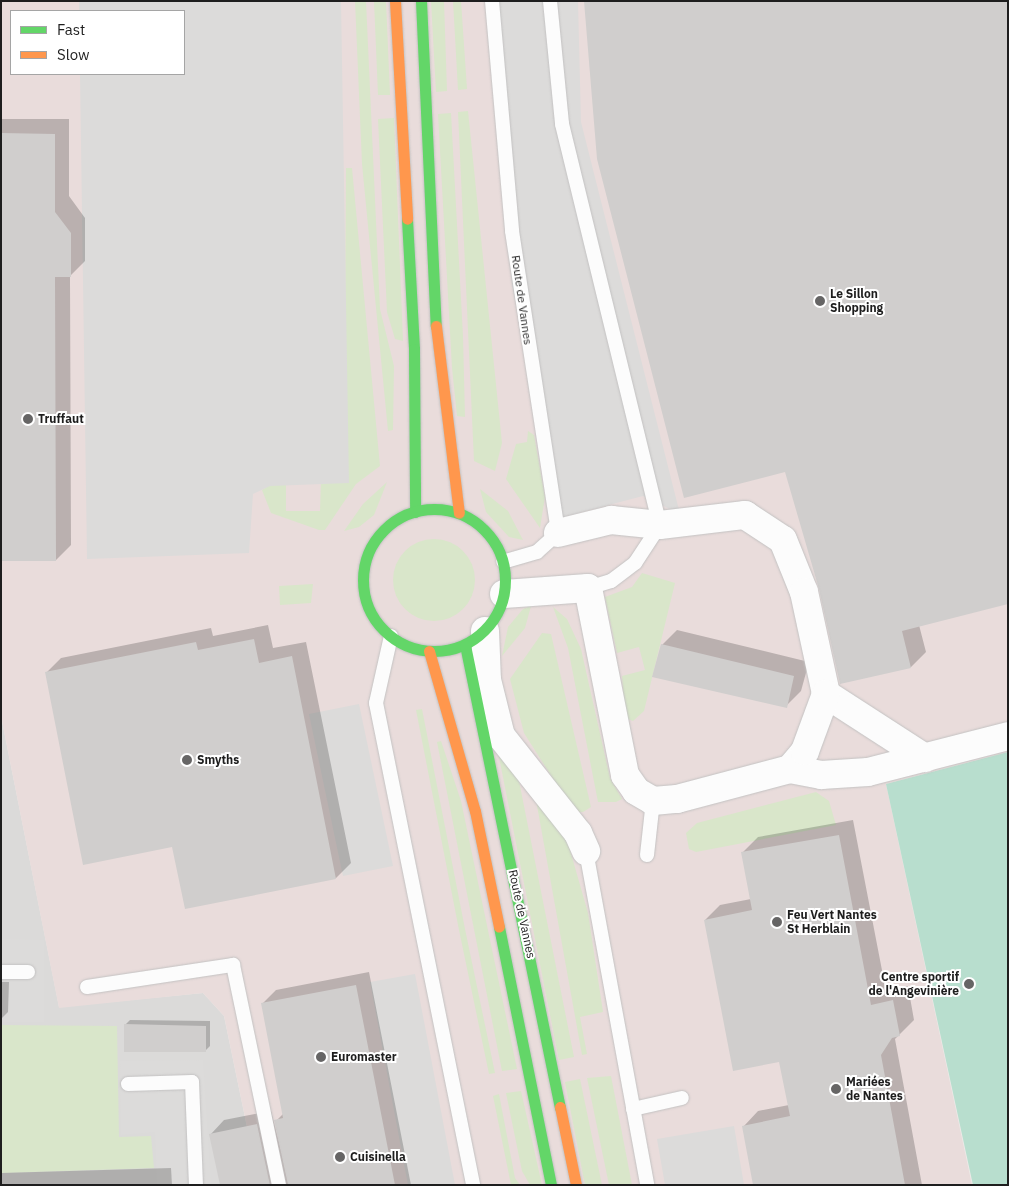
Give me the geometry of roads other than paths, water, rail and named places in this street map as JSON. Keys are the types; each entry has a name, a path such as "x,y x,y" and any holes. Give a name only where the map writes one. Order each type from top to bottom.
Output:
{"main road":[{"path":"395,1 414,349 415,512"},
{"path":"421,1 437,350 458,514"},
{"path":"415,512 458,514 489,535 503,562 504,594 475,638 429,651 391,636 368,605 365,563 384,530 415,512"},
{"name":"Route de Vannes","path":"475,638 576,1185"},
{"name":"Route de Vannes","path":"429,651 475,811 550,1185"}],"street":[{"path":"558,533 611,520 660,525 745,515 783,540 804,592 826,694 809,742 790,769"},
{"path":"504,594 588,588 625,775 636,791 653,801 677,799 790,769 848,775 925,758 1008,736"},
{"path":"475,638 501,736 578,833 586,851"},
{"path":"826,694 925,758"}],"lane":[{"name":"Route de Vannes","path":"492,1 512,231 558,533"},
{"path":"550,1 562,124 660,525 635,563 611,582 588,588"},
{"path":"503,562 537,552 558,533"},
{"path":"391,636 376,703 473,1185"},
{"path":"647,854 653,801"},
{"path":"586,851 647,1185"},
{"path":"87,987 232,965 279,1185"},
{"path":"1,972 28,972"},
{"path":"128,1084 192,1082 196,1185"},
{"path":"633,1108 682,1098"}],"place":[{"name":"Le Sillon Shopping","path":"820,301"},
{"name":"Truffaut","path":"28,419"},
{"name":"Smyths","path":"187,760"},
{"name":"Feu Vert Nantes St Herblain","path":"777,922"},
{"name":"Centre sportif de l'Angevinière","path":"969,984"},
{"name":"Euromaster","path":"321,1057"},
{"name":"Mariées de Nantes","path":"836,1089"},
{"name":"Cuisinella","path":"340,1157"}]}
